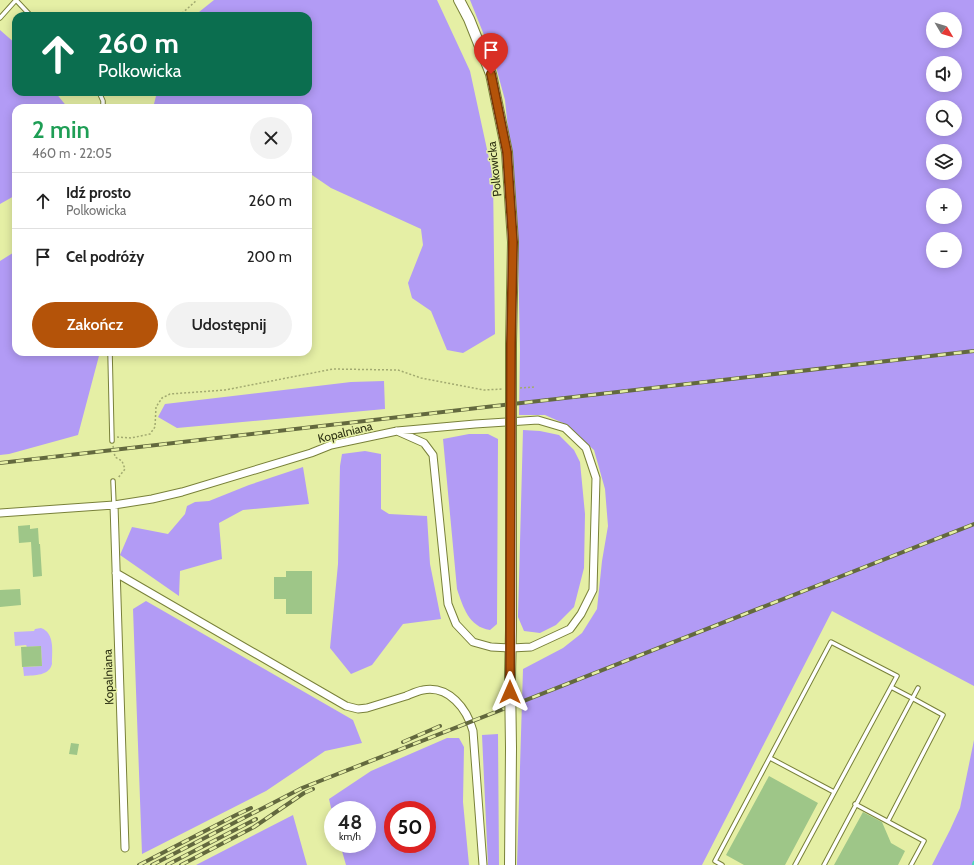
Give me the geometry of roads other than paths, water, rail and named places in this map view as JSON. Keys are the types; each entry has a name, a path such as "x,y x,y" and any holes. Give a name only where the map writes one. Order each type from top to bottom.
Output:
{"main road":[{"name":"Polkowicka","path":"459,0 469,19 491,74 507,152 513,242 511,344 510,865"}],"street":[{"name":"Kopalniana","path":"0,513 114,505 152,499 171,495 331,445 397,431 538,420 565,428 586,448 596,478 593,590 581,614 570,629 531,647 511,648 491,647 473,642 456,624 448,604 433,455 424,443 397,431"},
{"name":"Kopalniana","path":"114,505 125,848"},
{"path":"116,573 346,706 358,709 368,708 424,690 439,690 452,697 463,708 473,731 483,865"}],"lane":[{"path":"0,18 16,0 27,12"},
{"path":"110,356 112,441"},
{"path":"113,483 114,505"},
{"path":"722,865 715,861 832,642 897,676 795,865"},
{"path":"888,821 943,715 891,687"},
{"path":"824,865 918,688"},
{"path":"770,758 834,792"},
{"path":"856,804 924,841 911,865"}],"railway":[{"path":"0,463 974,351"},
{"path":"152,865 302,788 974,524"},
{"path":"403,742 440,726"},
{"path":"181,865 254,827 304,793 313,789"},
{"path":"139,865 251,808"},
{"path":"167,865 256,819"}]}
